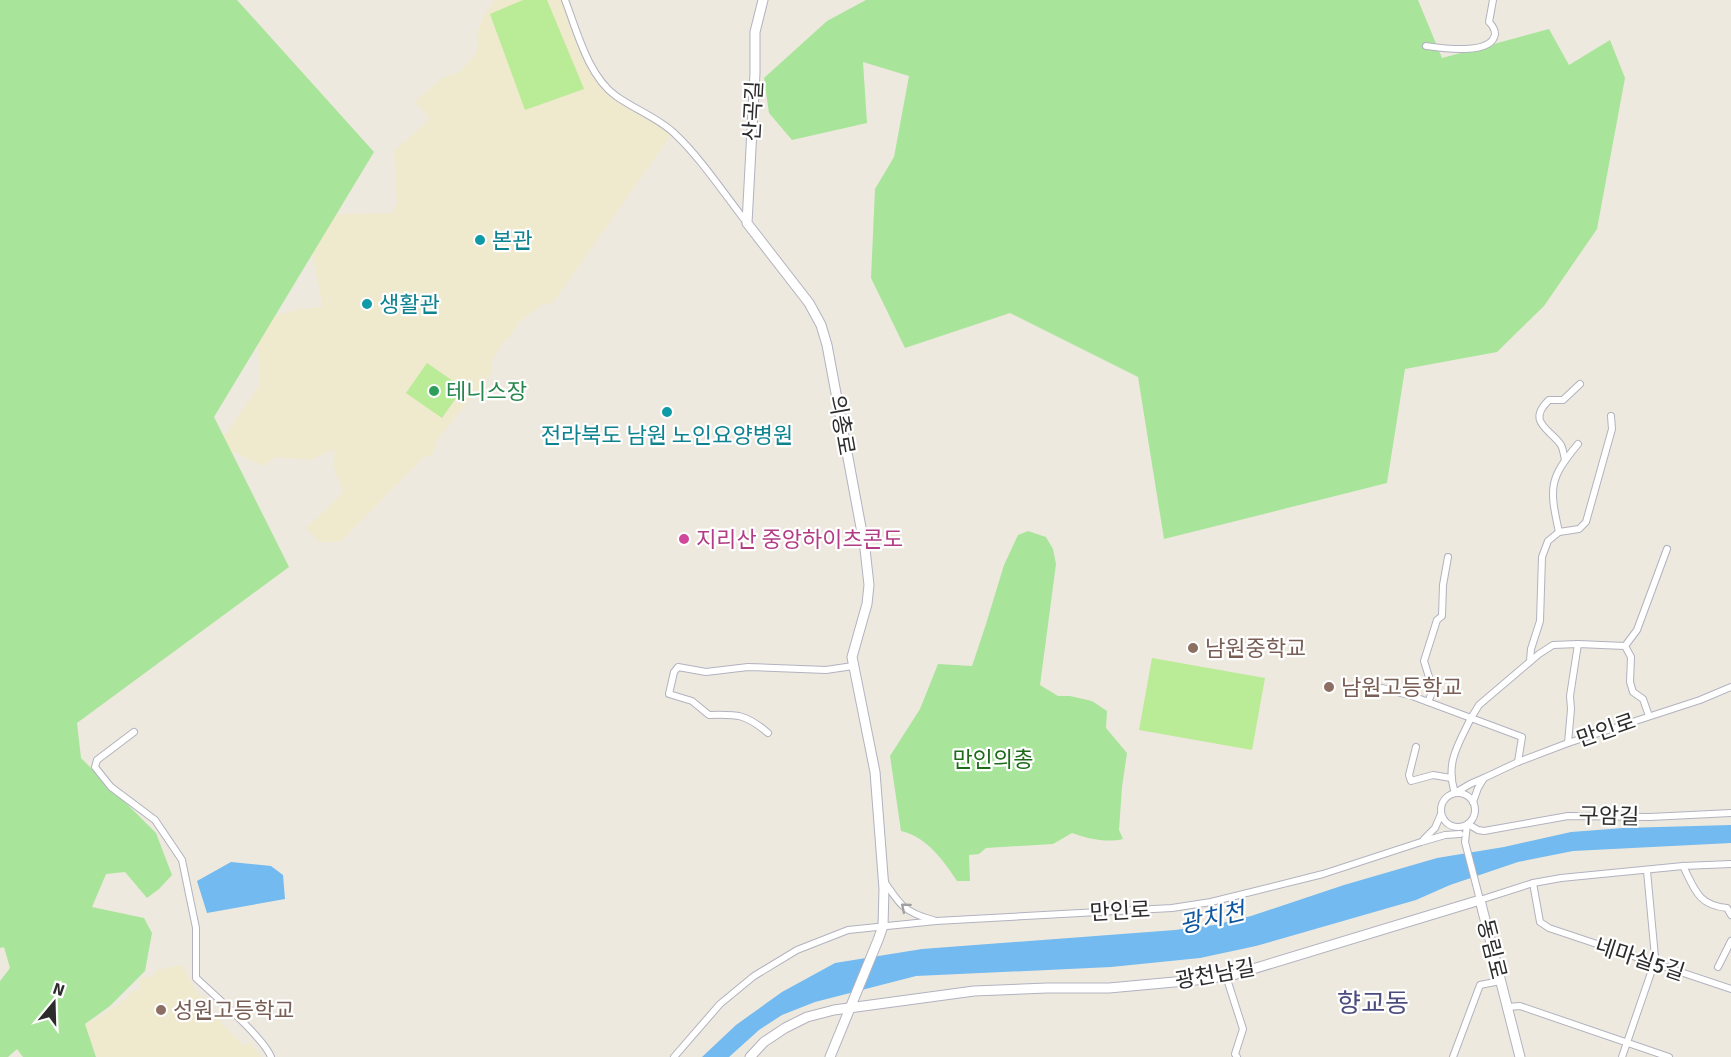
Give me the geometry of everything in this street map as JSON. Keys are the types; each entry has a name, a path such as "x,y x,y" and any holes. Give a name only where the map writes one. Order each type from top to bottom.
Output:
{"street":[{"name":"의총로","path":"564,0 591,67 601,81 614,95 673,132 692,153 809,303 821,325 827,345 865,549 869,582 867,604 852,657 875,772 884,881 883,926 851,1005"},
{"name":"산곡길","path":"747,223 755,32 763,0"},
{"path":"1426,46 1457,50 1489,44 1494,39 1495,33 1495,28 1489,22 1493,0"},
{"path":"1565,460 1561,446 1542,425 1540,418 1542,407 1549,400 1563,400 1580,384"},
{"path":"1530,662 1531,648 1540,621 1542,556 1548,541 1559,532 1579,529 1586,522 1612,429 1611,416"},
{"path":"1559,532 1552,493 1554,478 1578,444"},
{"path":"1625,646 1637,630 1667,549"},
{"path":"1428,702 1433,690 1424,662 1437,620 1443,616 1443,585 1448,557"},
{"path":"1568,743 1570,696 1578,644"},
{"path":"1455,793 1451,778 1454,754 1479,705 1553,645 1625,646"},
{"path":"1625,646 1631,657 1630,682 1633,692 1643,699 1649,716"},
{"path":"768,733 754,721 732,715 709,715 693,701 669,694 674,672 678,667 706,672 748,667 826,670 853,666"},
{"name":"만인로","path":"1455,793 1518,762 1568,743 1700,700 1731,687"},
{"path":"1382,688 1428,702 1522,737 1518,762"},
{"path":"134,732 97,760 95,767 111,787 155,820 174,846 182,860 196,928 196,978 254,1034 271,1057"},
{"path":"1416,747 1408,775 1411,782 1433,775 1451,778"},
{"path":"1473,802 1484,778"},
{"path":"1421,842 1435,828 1444,800 1455,793 1468,796 1473,802 1475,812 1469,822 1465,842"},
{"path":"1441,813 1443,820 1454,827 1465,842"},
{"name":"구암길","path":"1469,822 1489,830 1568,816 1650,817 1731,813"},
{"path":"1445,835 1454,827 1469,822"},
{"name":"만인로","path":"674,1057 720,1005 754,976 797,950 848,930 936,921 1164,909 1201,903 1323,874 1421,842 1445,835 1460,834"},
{"name":"동림로","path":"1465,842 1520,1057"},
{"name":"광천남길","path":"750,1057 764,1042 785,1028 807,1017 851,1005 974,991 1109,988 1226,976 1479,897 1533,883 1561,878 1683,866 1731,864"},
{"path":"1683,866 1698,896 1713,906 1727,908 1731,915"},
{"path":"1622,1057 1655,957 1647,871"},
{"path":"884,881 907,910 936,921"},
{"name":"네마실5길","path":"1533,883 1540,922 1549,928 1731,989"},
{"path":"1718,967 1731,941"},
{"path":"1226,976 1243,1029 1235,1054 1237,1057"},
{"path":"1453,1057 1480,985 1500,981"},
{"path":"830,1057 851,1005"},
{"path":"1508,1007 1520,1006 1669,1057"}],"shaded area":[{"path":"495,0 565,0 593,70 614,95 673,132 553,303 544,304 520,321 511,336 505,340 491,362 491,373 437,440 432,456 426,455 340,542 319,542 306,528 344,492 333,466 335,449 310,460 276,457 262,466 237,453 212,453 260,385 257,321 299,309 323,307 304,215 393,213 397,202 394,151 430,119 415,102 442,78 459,72 475,55 478,45 477,34 483,17"},
{"name":"성원고등학교","path":"182,965 197,993 212,1005 213,1014 243,1046 249,1042 261,1057 97,1057 85,1025 125,1000 131,991 140,990 140,978 153,976 157,970"}],"green space":[{"path":"0,0 237,0 374,152 214,417 289,567 77,723 81,758 156,833 172,875 147,898 125,872 106,874 92,907 144,918 152,933 145,971 110,1006 85,1024 96,1057 23,1057 17,1049 8,1057 0,1057 0,981 10,968 4,947 0,948"},
{"path":"523,0 547,0 584,89 525,110 490,14"},
{"path":"866,0 1418,0 1442,58 1549,29 1569,65 1610,40 1625,78 1597,229 1544,306 1497,352 1405,369 1387,483 1164,539 1138,377 1010,313 905,348 871,278 875,189 894,157 909,76 863,62 867,123 792,140 769,113 764,78 827,21"},
{"name":"테니스장","path":"427,363 463,388 442,418 406,393"},
{"name":"만인의총","path":"1028,531 1046,537 1053,549 1056,564 1040,685 1058,696 1092,701 1107,711 1106,728 1127,753 1119,830 1123,839 1098,840 1072,833 1053,844 986,848 979,854 969,855 970,881 957,881 926,844 919,838 901,831 890,756 920,709 938,664 972,666 1004,565 1018,535"},
{"path":"1152,658 1265,678 1252,750 1139,730"}],"water":[{"path":"1731,825 1731,843 1573,851 1518,862 1450,885 1416,900 1256,946 1200,958 1111,967 916,976 815,1002 782,1015 759,1030 729,1057 702,1057 736,1025 782,992 835,963 922,949 1214,925 1251,916 1344,885 1437,858 1504,847 1571,832"},
{"path":"231,862 271,866 283,875 285,899 207,913 197,881"}],"place":[{"name":"본관","path":"480,240"},
{"name":"생활관","path":"367,304"},
{"name":"테니스장","path":"434,391"},
{"name":"전라북도 남원 노인요양병원","path":"667,412"},
{"name":"지리산 중앙하이츠콘도","path":"684,539"},
{"name":"남원중학교","path":"1193,648"},
{"name":"남원고등학교","path":"1329,687"},
{"name":"성원고등학교","path":"161,1010"}],"district":[{"name":"향교동","path":"1373,1004"}],"water label":[{"name":"광치천","path":"1212,918"}]}
